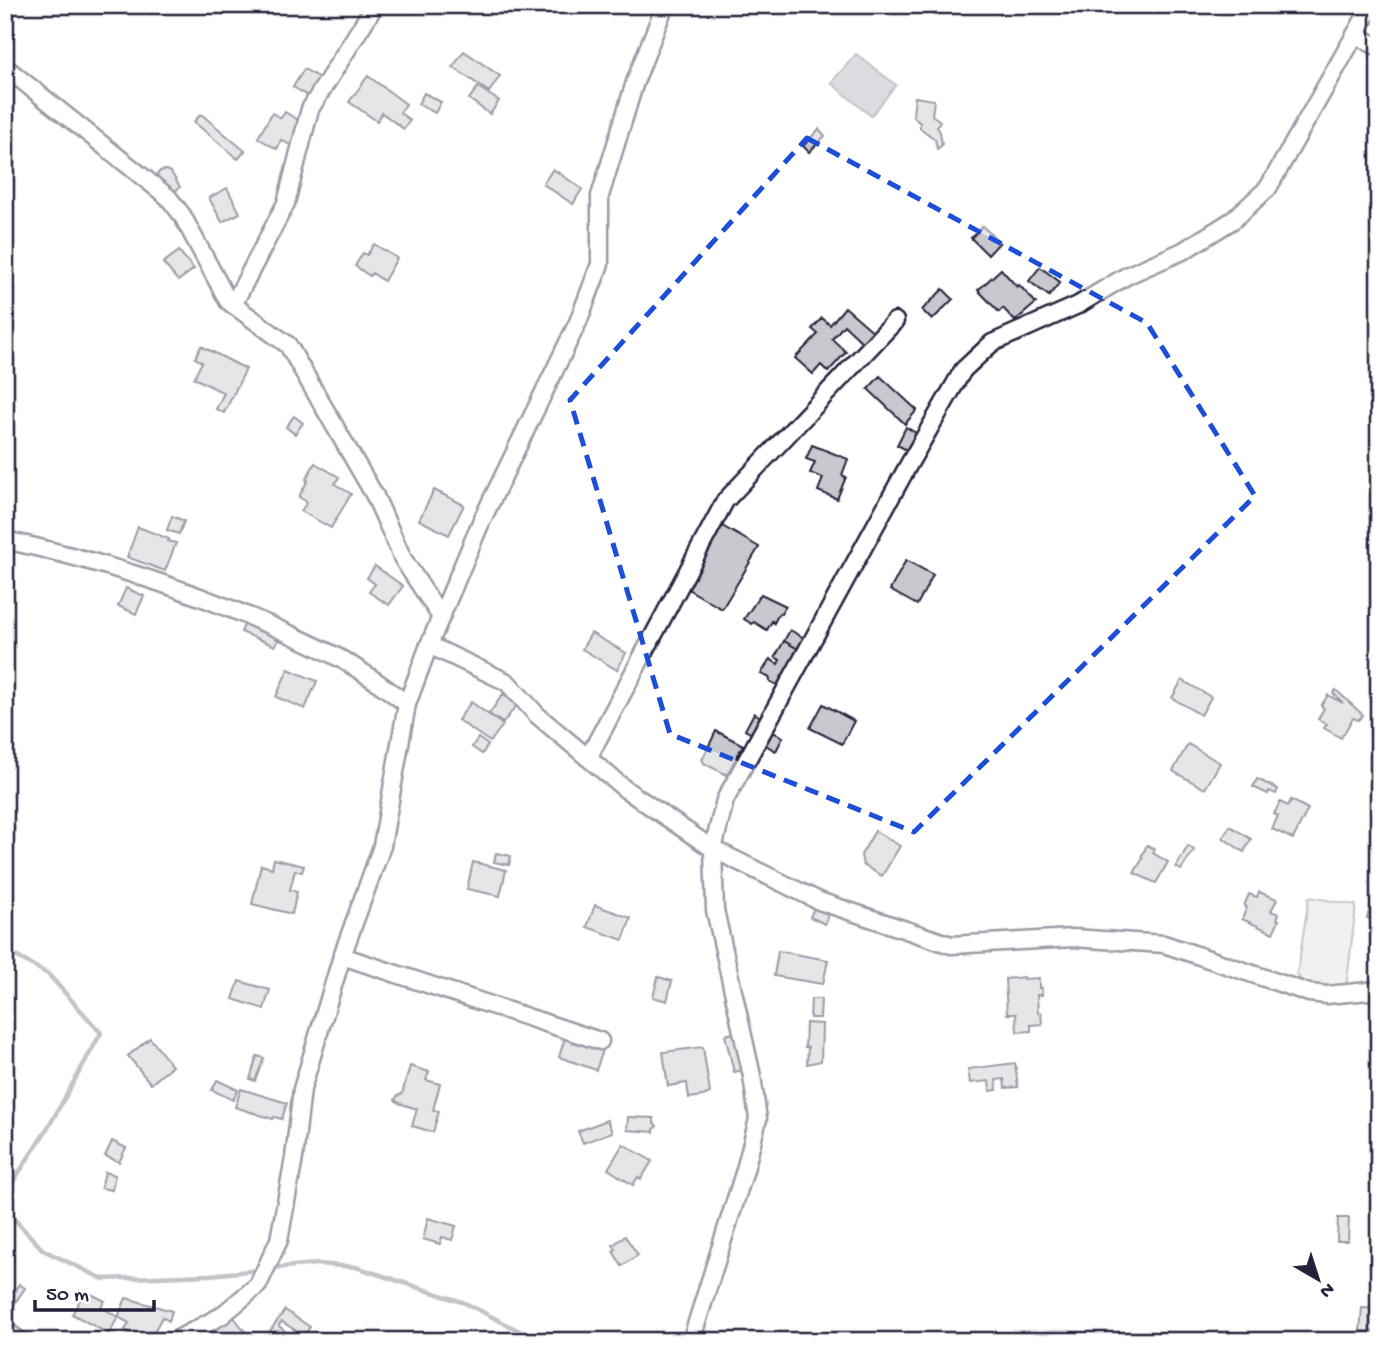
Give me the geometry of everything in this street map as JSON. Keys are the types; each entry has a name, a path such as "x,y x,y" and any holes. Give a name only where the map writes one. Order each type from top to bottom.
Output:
{"street":[{"path":"233,305 286,203 310,109 375,5"},
{"path":"174,1341 221,1316 258,1285 279,1240 294,1158 302,1089 342,956 382,846 407,704 481,522 578,322 600,264 600,196 635,82 665,5"},
{"path":"691,1341 745,1170 758,1119 752,1076 715,910 713,849 725,800 963,370 992,343 1078,305 1128,275 1183,251 1233,220 1268,188 1372,5"},
{"path":"1355,35 1379,47"},
{"path":"5,67 168,197 182,215 228,301 288,345 375,496 402,559 441,617"},
{"path":"588,758 726,501 895,321"},
{"path":"5,540 143,578 233,610 339,658 407,704"},
{"path":"429,645 507,682 537,716 625,789 713,849 819,901 951,945 1073,938 1164,944 1309,993 1326,995 1379,990"},
{"path":"342,956 600,1041"},
{"path":"5,1330 20,1341"}],"highlighted area":[{"path":"807,138 1147,323 1255,496 914,832 670,734 570,400"}],"shaded area":[{"path":"856,54 896,85 871,116 831,83"},
{"path":"1309,897 1356,905 1346,989 1319,988 1303,983 1297,974"}],"building":[{"path":"464,51 500,76 489,92 453,67"},
{"path":"304,69 321,79 310,97 293,87"},
{"path":"368,76 406,104 400,113 410,120 404,129 382,113 377,121 349,102"},
{"path":"478,87 499,101 490,114 469,99"},
{"path":"424,93 441,102 435,113 418,104"},
{"path":"915,97 934,100 932,115 940,121 937,127 942,145 937,149 935,139 920,128 920,123 913,116"},
{"path":"285,112 303,123 290,145 281,140 277,149 258,138 272,113 281,118"},
{"path":"201,114 245,151 238,159 194,122"},
{"path":"819,129 825,136 809,152 803,146"},
{"path":"553,169 582,189 573,204 543,184"},
{"path":"160,171 171,172 180,187 173,193 155,177"},
{"path":"227,188 240,213 222,222 209,198"},
{"path":"982,226 1000,242 988,255 971,238"},
{"path":"374,244 397,258 384,281 355,266 363,253 367,255"},
{"path":"179,251 194,269 178,281 163,263"},
{"path":"1040,267 1060,282 1049,296 1029,281"},
{"path":"1001,269 1036,303 1015,321 1003,308 999,312 978,290"},
{"path":"943,289 953,299 932,320 922,310"},
{"path":"845,307 875,333 865,345 844,325 832,339 846,352 828,372 821,365 813,374 795,358 818,334 812,329 822,318 830,325"},
{"path":"201,346 246,369 224,413 216,409 224,393 194,378 202,362 195,358"},
{"path":"880,376 917,410 905,424 868,389"},
{"path":"294,416 303,423 295,434 286,427"},
{"path":"906,427 916,433 907,450 897,445"},
{"path":"812,445 848,459 842,475 846,477 837,499 818,491 823,478 810,473 815,462 806,459"},
{"path":"315,463 339,477 335,484 351,494 331,528 301,511 307,502 299,497"},
{"path":"434,490 464,505 449,535 419,520"},
{"path":"172,516 184,521 179,534 167,530"},
{"path":"722,526 759,547 722,609 686,588"},
{"path":"138,527 176,543 165,571 127,557"},
{"path":"906,560 933,575 917,605 890,590"},
{"path":"375,566 403,586 389,605 369,592 375,584 367,578"},
{"path":"126,588 144,596 136,614 118,606"},
{"path":"761,594 786,606 767,630 744,619"},
{"path":"245,623 279,638 275,646 241,632"},
{"path":"790,630 804,638 798,649 784,641"},
{"path":"591,633 626,653 617,670 582,649"},
{"path":"784,641 798,649 777,685 761,674 770,659 778,664 780,660 775,657"},
{"path":"288,669 317,681 305,709 276,697"},
{"path":"1182,680 1211,697 1201,715 1172,698"},
{"path":"1336,690 1363,715 1358,720 1353,718 1341,738 1324,728 1327,724 1318,719 1324,708 1321,706 1328,695 1343,703 1333,693"},
{"path":"503,694 517,705 503,723 489,714"},
{"path":"471,702 503,725 490,742 458,720"},
{"path":"823,704 854,721 842,744 810,728"},
{"path":"754,713 764,719 754,735 745,730"},
{"path":"716,731 743,745 727,775 702,760"},
{"path":"771,731 783,737 776,751 764,744"},
{"path":"478,738 488,745 482,754 472,747"},
{"path":"1188,744 1220,763 1205,789 1173,771"},
{"path":"1257,779 1278,789 1276,794 1269,791 1268,794 1253,787"},
{"path":"1291,800 1308,809 1293,839 1272,829 1278,816 1274,814 1280,802 1288,806"},
{"path":"1230,826 1251,839 1244,852 1223,838"},
{"path":"875,831 900,846 882,876 863,865 861,855"},
{"path":"1147,845 1155,849 1153,853 1168,862 1156,883 1134,873"},
{"path":"1188,846 1194,850 1181,870 1176,867"},
{"path":"496,853 511,856 509,865 494,862"},
{"path":"274,859 304,866 302,872 295,870 290,890 297,892 292,914 252,904 261,865 272,868"},
{"path":"473,862 506,870 500,896 467,889"},
{"path":"1375,890 1379,891 1379,921 1367,918"},
{"path":"1259,892 1277,899 1271,911 1279,914 1273,933 1242,919 1249,894 1257,897"},
{"path":"595,905 631,918 623,940 587,927"},
{"path":"814,908 828,914 825,924 810,917"},
{"path":"778,951 828,960 823,984 774,976"},
{"path":"658,977 672,981 667,1001 653,997"},
{"path":"1039,978 1042,995 1037,995 1038,1013 1041,1013 1042,1024 1031,1025 1031,1031 1017,1032 1016,1014 1007,1014 1005,979"},
{"path":"239,981 270,990 264,1009 233,999"},
{"path":"811,999 821,999 820,1018 810,1018"},
{"path":"806,1023 822,1024 821,1061 807,1064 808,1047 805,1047"},
{"path":"737,1032 747,1069 734,1072 725,1035"},
{"path":"566,1034 604,1047 596,1070 559,1057"},
{"path":"150,1038 172,1066 151,1084 128,1056"},
{"path":"703,1047 710,1093 689,1098 687,1083 668,1086 663,1052"},
{"path":"257,1056 264,1058 255,1081 250,1079"},
{"path":"1015,1063 1018,1087 1005,1088 1004,1079 996,1080 997,1090 990,1091 989,1081 970,1083 968,1069"},
{"path":"410,1066 429,1072 426,1080 440,1084 433,1110 439,1111 433,1132 412,1126 417,1109 395,1100 402,1094"},
{"path":"217,1080 238,1090 233,1100 212,1090"},
{"path":"241,1089 287,1103 282,1119 273,1119 235,1107"},
{"path":"628,1117 654,1118 657,1126 654,1132 627,1130"},
{"path":"607,1120 612,1132 583,1143 578,1131"},
{"path":"112,1141 126,1148 119,1162 105,1156"},
{"path":"623,1144 652,1161 641,1179 638,1177 633,1185 608,1169"},
{"path":"105,1172 115,1175 112,1190 101,1188"},
{"path":"428,1218 456,1226 452,1240 442,1237 440,1244 423,1239"},
{"path":"1338,1218 1349,1218 1348,1241 1337,1241"},
{"path":"625,1236 638,1255 622,1266 613,1251 616,1249 613,1245"},
{"path":"19,1284 25,1288 5,1318 5,1308"},
{"path":"85,1291 105,1301 101,1307 118,1317 109,1334 72,1314"},
{"path":"126,1298 172,1311 169,1321 162,1317 149,1341 125,1330 129,1323 118,1317"},
{"path":"1362,1308 1379,1309 1379,1332 1360,1331"},
{"path":"285,1310 310,1327 300,1341 289,1341 295,1330 282,1322 279,1326 286,1332 280,1341 263,1341"},
{"path":"233,1316 248,1335 241,1341 202,1341"}],"waterway":[{"path":"5,950 48,974 101,1033 49,1126 5,1194"},
{"path":"5,1209 43,1250 103,1279 260,1270"},
{"path":"272,1268 316,1264 356,1267 465,1303 539,1341"}]}
